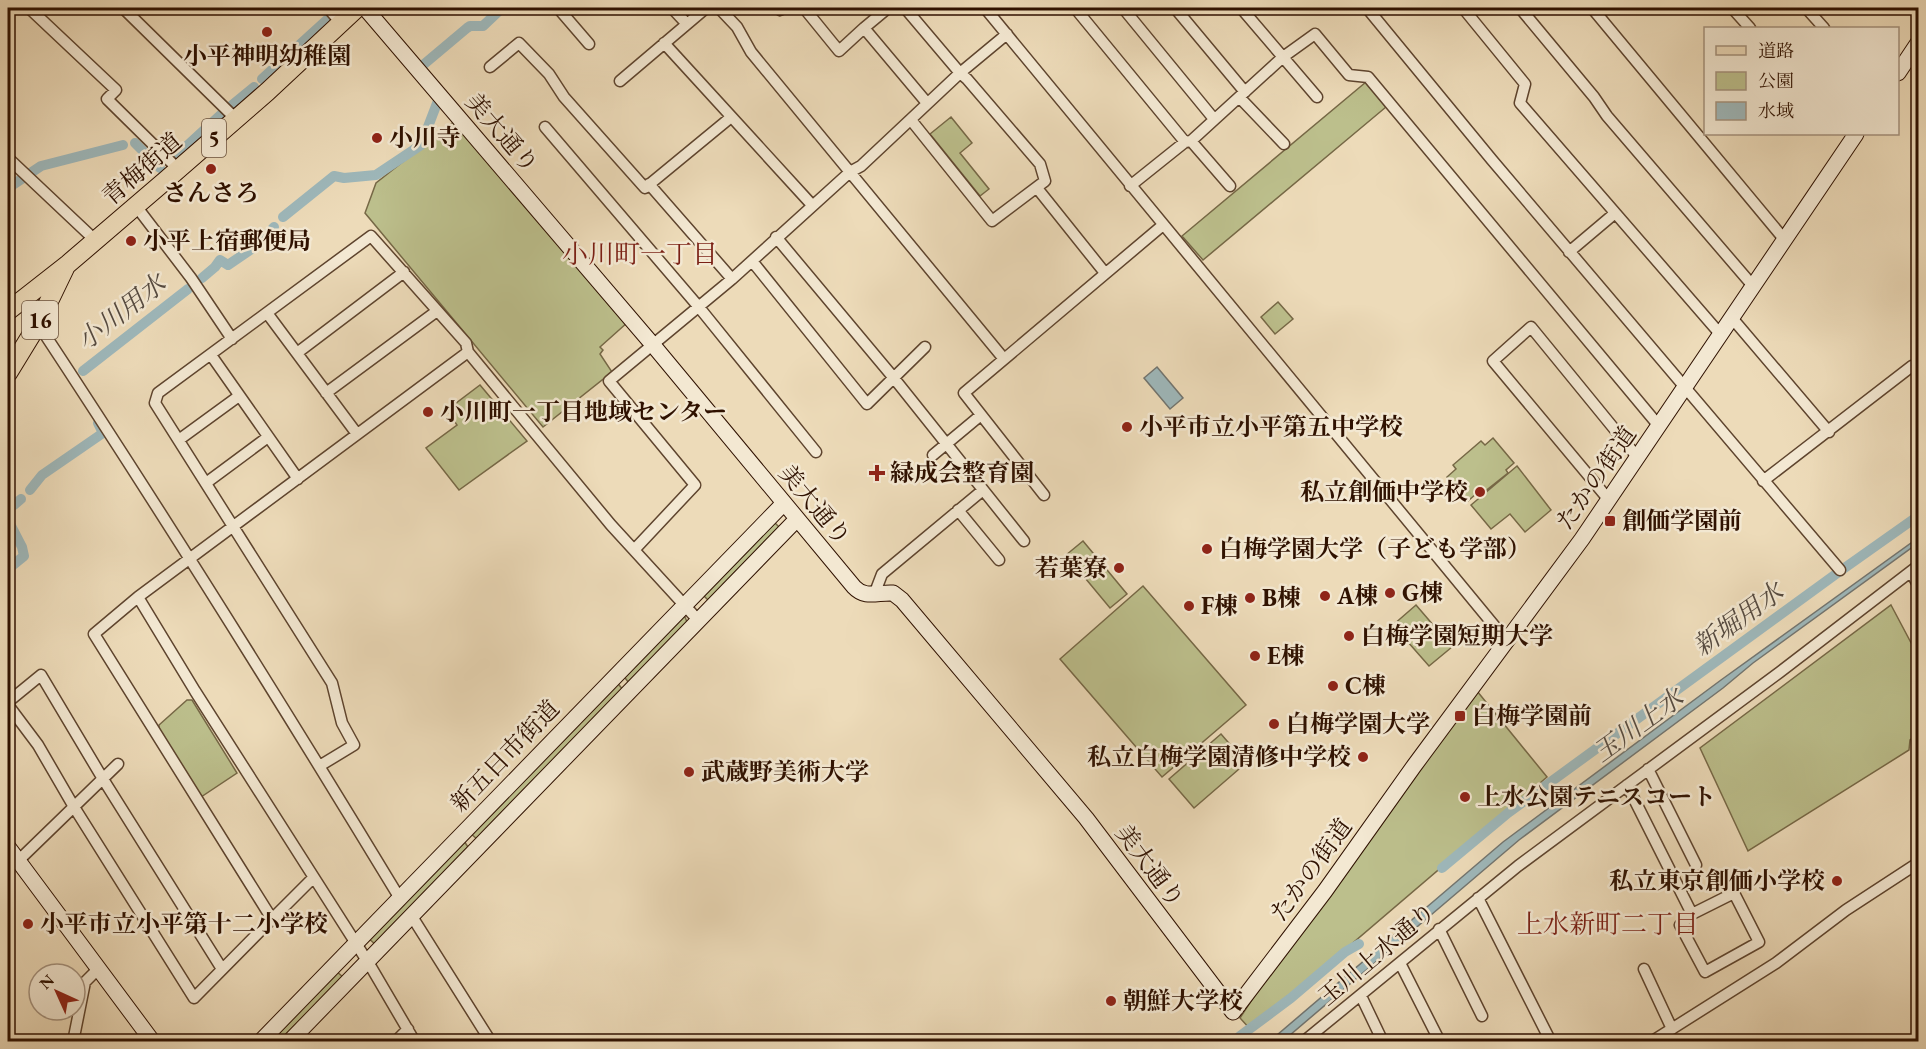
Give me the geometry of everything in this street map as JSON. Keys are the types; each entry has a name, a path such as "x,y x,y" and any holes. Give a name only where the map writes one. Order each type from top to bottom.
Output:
{"main road":[{"name":"青梅街道","path":"8,311 68,264 236,119 333,14 357,8"},
{"name":"16","path":"8,373 38,324 68,264"}],"street":[{"path":"30,8 116,90 106,99 178,169"},
{"path":"123,8 236,119"},
{"name":"美大通り","path":"365,8 653,345 859,592 874,595 893,593 902,600 1086,818 1233,1012"},
{"path":"558,8 589,44"},
{"path":"672,8 686,23"},
{"path":"620,81 706,8"},
{"path":"719,8 737,27 751,52 1004,359"},
{"path":"778,8 780,10 783,8"},
{"path":"804,8 839,51 888,8"},
{"path":"905,8 1040,164 1045,181 992,220 911,120"},
{"path":"985,8 1506,640"},
{"path":"1075,8 1188,141 1230,186"},
{"path":"1123,8 1214,119"},
{"path":"1174,8 1242,95 1284,144"},
{"path":"1241,8 1317,97"},
{"path":"1367,8 1569,252 1840,570"},
{"path":"1463,8 1525,84 1520,103 1721,335"},
{"path":"1520,8 1607,116 1753,286"},
{"path":"1592,8 1784,239"},
{"path":"1732,8 1749,27"},
{"path":"1806,8 1823,27"},
{"path":"1913,8 1918,15"},
{"path":"864,28 927,102"},
{"path":"634,550 695,485 609,381 732,279 850,172 861,166 927,102 1007,34"},
{"path":"1130,186 1188,141 1283,57 1315,34 1349,75 1368,77 1659,426"},
{"path":"490,67 519,43 549,74 564,97 645,188 730,118"},
{"path":"664,43 812,206"},
{"path":"1899,72 1918,43"},
{"path":"545,127 698,306 816,452"},
{"name":"たかの街道","path":"1233,1012 1325,891 1609,500 1853,135"},
{"path":"8,158 96,240"},
{"path":"649,184 732,279"},
{"path":"1037,188 1105,273"},
{"path":"136,206 191,279 232,339"},
{"path":"1569,252 1614,214"},
{"path":"1044,495 964,393 1163,225"},
{"path":"321,765 354,745 342,723 332,683 180,439 155,403 158,393 371,236 466,343 468,352 634,550 698,620"},
{"path":"776,237 893,377 1024,541"},
{"path":"752,261 867,404 925,347"},
{"path":"297,353 404,272"},
{"path":"326,393 437,311"},
{"path":"267,313 357,434"},
{"path":"1732,318 1829,432"},
{"path":"38,324 107,426 188,558 321,765 399,897"},
{"path":"1609,500 1493,361 1531,327 1638,458"},
{"path":"272,919 94,634 188,558 468,352"},
{"path":"211,355 298,479"},
{"path":"1763,482 1912,366"},
{"path":"180,439 239,396"},
{"path":"933,455 981,415"},
{"path":"206,483 268,437"},
{"path":"874,595 882,574 983,490"},
{"name":"新五日市街道","path":"260,1041 784,503"},
{"path":"958,510 999,560"},
{"name":"新五日市街道","path":"289,1041 797,519"},
{"path":"1915,569 1918,585"},
{"name":"玉川上水通り","path":"1303,1041 1316,1037 1439,929 1574,823 1788,666 1915,569"},
{"path":"138,597 415,1041"},
{"path":"222,969 41,675 8,703 38,745 74,807 194,998 313,878"},
{"path":"18,861 118,764"},
{"path":"1647,770 1696,865"},
{"path":"1627,785 1692,914"},
{"path":"458,837 470,841 474,850"},
{"path":"8,847 153,1041"},
{"path":"1653,1041 1776,963 1846,910 1918,863"},
{"path":"1734,893 1759,942 1705,972 1680,925 1692,914 1734,893"},
{"path":"1478,898 1551,1041"},
{"path":"411,915 491,1041"},
{"path":"1439,929 1482,1016"},
{"path":"1400,963 1440,1041"},
{"path":"73,1041 84,982 98,969"},
{"path":"1644,969 1672,1029"},
{"path":"1361,996 1383,1041"},
{"path":"395,1041 408,1029"}],"green space":[{"path":"1366,82 1386,107 1203,260 1182,236"},
{"path":"951,117 972,143 960,153 989,189 980,196 930,134"},
{"path":"456,120 628,322 600,347 603,350 600,354 612,372 543,427 365,213 376,183"},
{"path":"1278,302 1293,319 1275,334 1261,317"},
{"path":"480,385 527,441 459,490 426,448 457,425 447,410"},
{"path":"1493,438 1514,463 1506,470 1508,473 1479,496 1476,494 1468,501 1447,477 1456,469 1453,465 1481,441 1485,445"},
{"path":"1517,466 1551,510 1525,532 1510,514 1491,529 1471,505"},
{"path":"772,520 780,528 709,601 701,593"},
{"path":"1083,541 1127,594 1110,608 1066,555"},
{"path":"1143,586 1246,705 1162,777 1060,659"},
{"path":"1416,605 1452,647 1429,666 1393,625"},
{"path":"1891,605 1918,656 1918,734 1910,740 1909,750 1748,851 1700,748"},
{"path":"681,615 687,622 629,683 622,674"},
{"path":"616,681 623,690 478,840 469,832"},
{"path":"1477,691 1547,777 1251,1030 1240,1018 1268,975"},
{"path":"187,700 192,700 237,773 201,797 159,730 159,725"},
{"path":"1221,734 1246,763 1194,808 1169,779"},
{"path":"464,841 468,847 376,945 367,937"},
{"path":"335,970 344,978 282,1041 266,1042"}],"water":[{"path":"1157,367 1183,398 1170,409 1144,378"},
{"path":"1918,538 1918,543 1753,663 1723,688 1519,840 1283,1041 1270,1041 1503,842 1721,680"}],"waterway":[{"path":"262,79 340,8"},
{"name":"小川用水","path":"423,65 467,28 483,26 502,8"},
{"path":"232,105 254,87"},
{"name":"小川用水","path":"283,217 334,176 344,178 376,175 421,145 439,98 436,93"},
{"path":"176,156 226,110"},
{"path":"135,143 160,168"},
{"path":"8,188 41,166 123,145"},
{"name":"小川用水","path":"202,278 220,260 228,265 259,244 274,227"},
{"name":"小川用水","path":"83,371 188,289"},
{"name":"小川用水","path":"30,490 42,475 103,433 98,423"},
{"name":"小川用水","path":"14,505 21,499"},
{"name":"新堀用水","path":"1442,868 1508,813 1918,516"},
{"name":"小川用水","path":"8,520 22,547 24,556 8,569"},
{"name":"新堀用水","path":"1234,1042 1345,952 1359,944"}],"place":[{"name":"小平神明幼稚園","path":"267,32"},
{"name":"小川寺","path":"377,138"},
{"name":"さんさろ","path":"211,169"},
{"name":"小平上宿郵便局","path":"131,241"},
{"name":"小川町一丁目地域センター","path":"428,412"},
{"name":"小平市立小平第五中学校","path":"1127,427"},
{"name":"緑成会整育園","path":"877,473"},
{"name":"私立創価中学校","path":"1480,492"},
{"name":"創価学園前","path":"1610,521"},
{"name":"白梅学園大学（子ども学部）","path":"1207,549"},
{"name":"若葉寮","path":"1119,568"},
{"name":"G棟","path":"1390,593"},
{"name":"A棟","path":"1325,596"},
{"name":"B棟","path":"1250,598"},
{"name":"F棟","path":"1189,606"},
{"name":"白梅学園短期大学","path":"1349,636"},
{"name":"E棟","path":"1255,656"},
{"name":"C棟","path":"1333,686"},
{"name":"白梅学園前","path":"1460,716"},
{"name":"白梅学園大学","path":"1274,724"},
{"name":"私立白梅学園清修中学校","path":"1363,757"},
{"name":"武蔵野美術大学","path":"689,772"},
{"name":"上水公園テニスコート","path":"1465,797"},
{"name":"私立東京創価小学校","path":"1837,881"},
{"name":"小平市立小平第十二小学校","path":"28,924"},
{"name":"朝鮮大学校","path":"1111,1001"}],"district":[{"name":"小川町一丁目","path":"640,254"},
{"name":"上水新町二丁目","path":"1608,924"}],"water label":[{"name":"玉川上水","path":"1638,725"}]}
